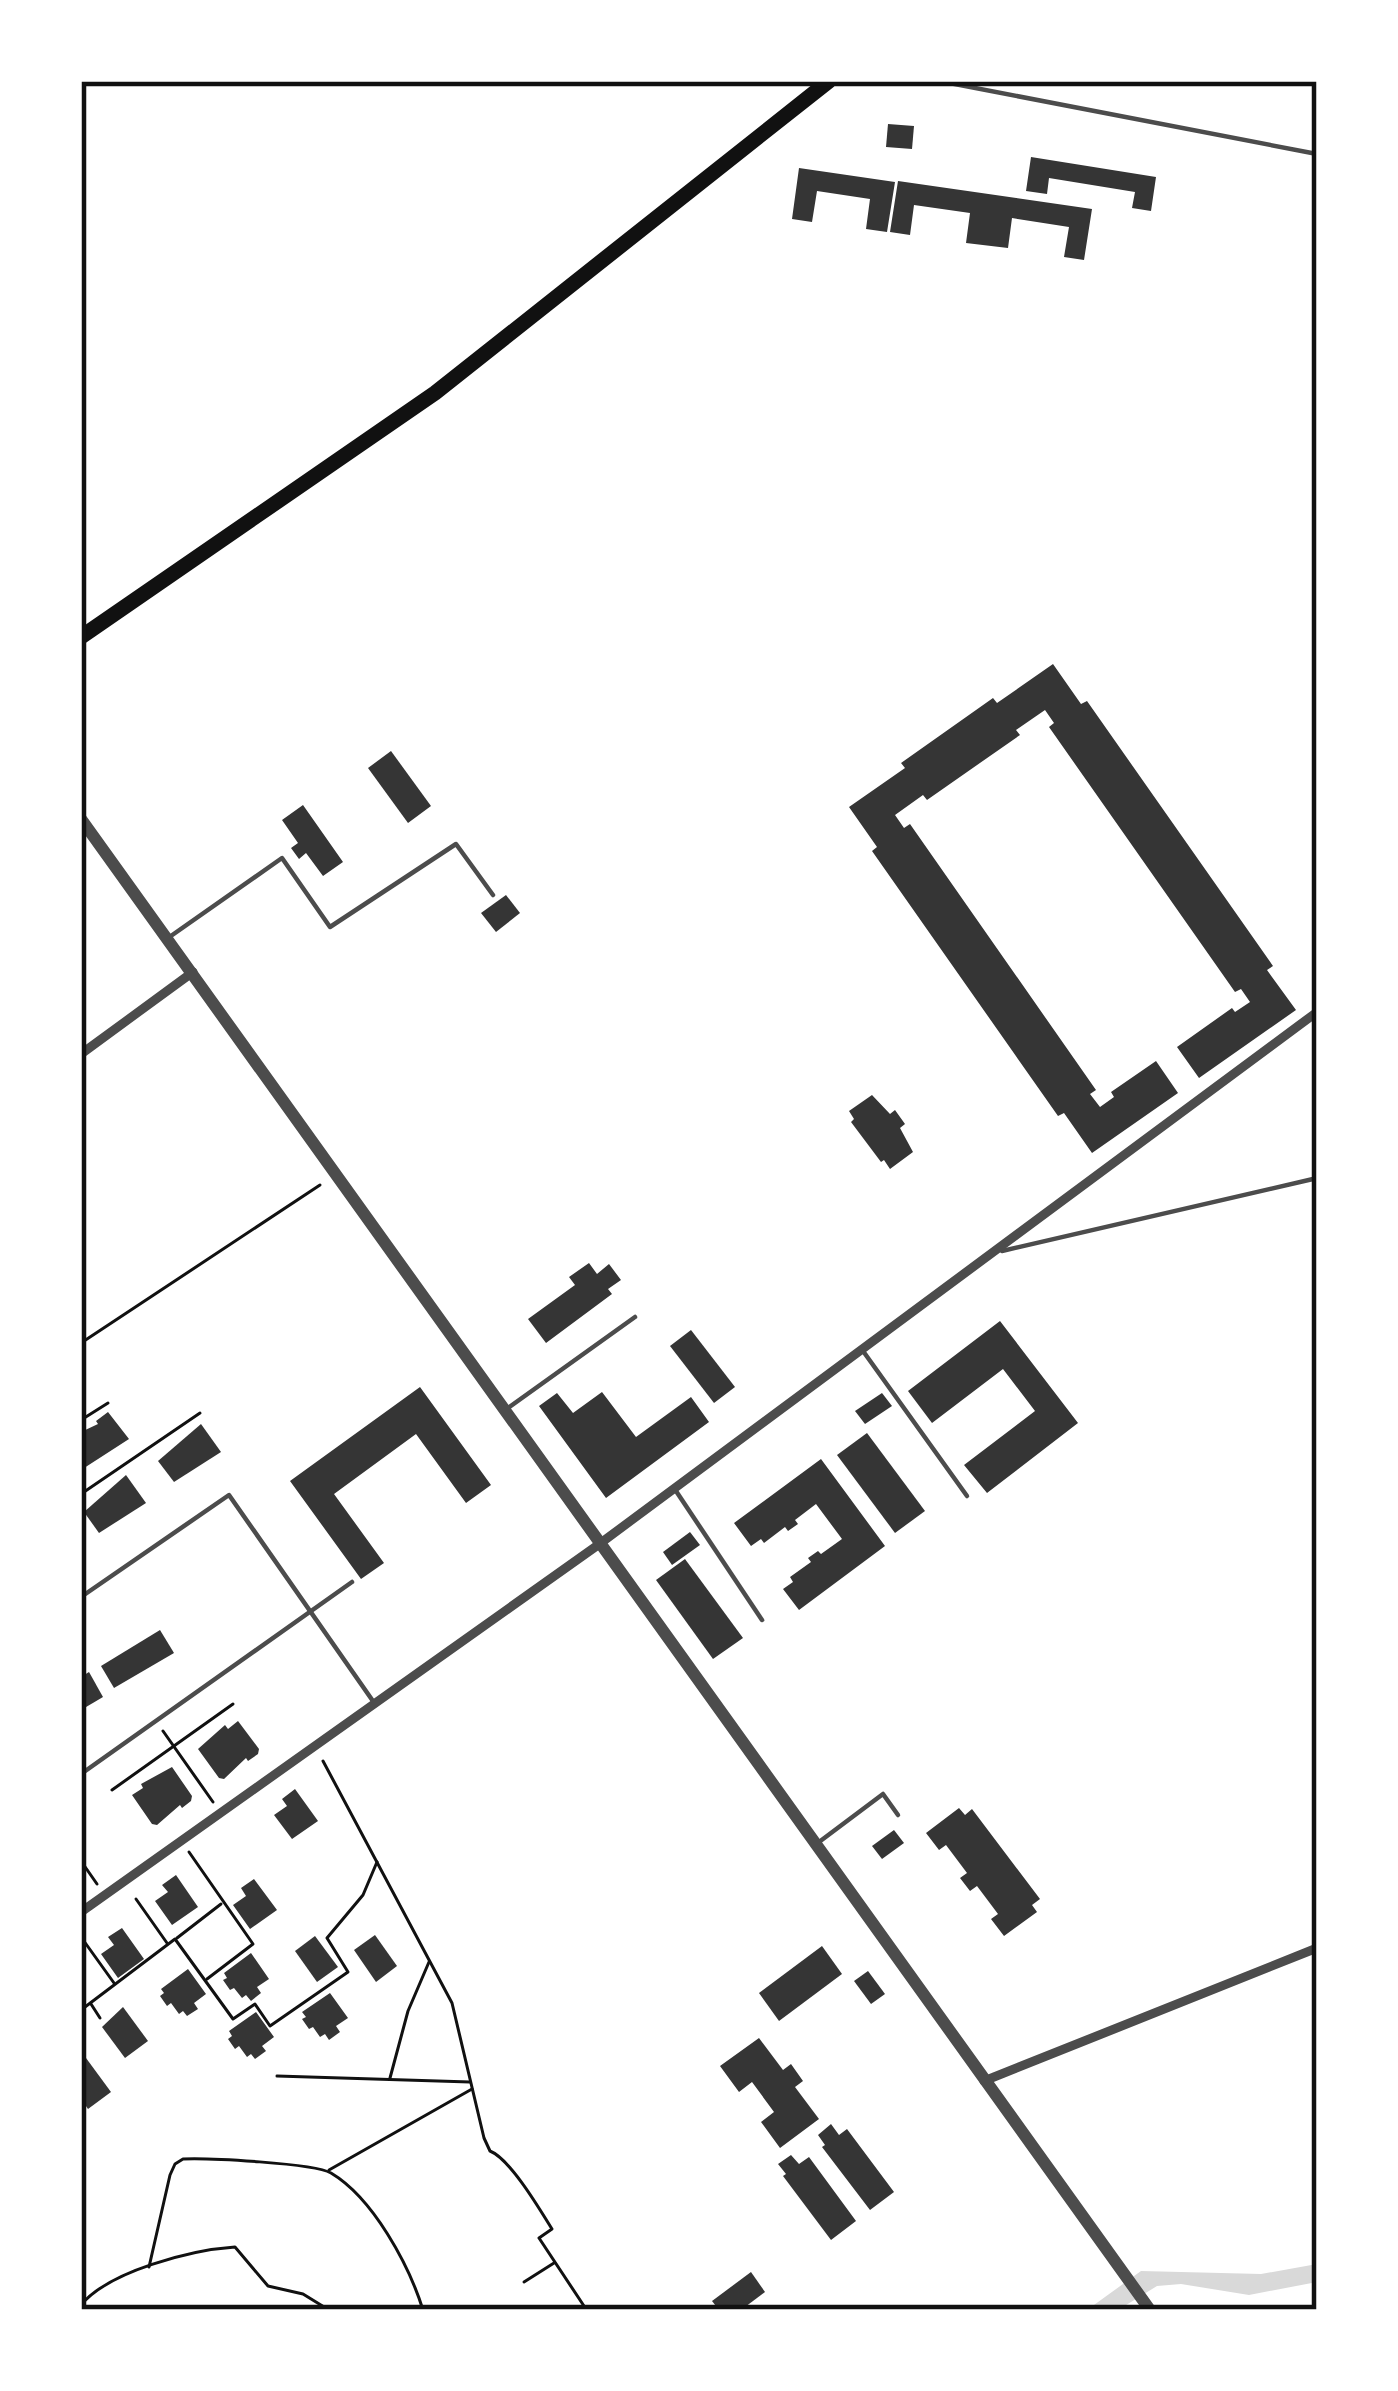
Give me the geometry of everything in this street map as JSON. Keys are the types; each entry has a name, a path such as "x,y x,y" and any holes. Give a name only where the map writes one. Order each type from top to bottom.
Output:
{"main road":[{"path":"81,637 435,393 829,81"}],"street":[{"path":"81,819 1150,2310"},
{"path":"81,1054 194,972"},
{"path":"81,1912 598,1545 1317,1012"},
{"path":"984,2081 1317,1948"}],"lane":[{"path":"940,81 1317,154"},
{"path":"168,938 282,858 330,927 456,844 493,896"},
{"path":"989,1254 1313,1179 1317,1182"},
{"path":"504,1412 635,1317"},
{"path":"863,1351 968,1496"},
{"path":"674,1488 762,1620"},
{"path":"81,1597 229,1495 375,1704"},
{"path":"81,1774 352,1582"},
{"path":"814,1845 883,1794 898,1815"}],"path":[{"path":"81,1342 336,1175"},
{"path":"81,1420 107,1403"},
{"path":"81,1494 200,1413"},
{"path":"112,1790 233,1704"},
{"path":"156,1721 221,1813"},
{"path":"315,1746 452,2003 490,2151 500,2155 528,2189 552,2229 539,2238 584,2306 578,2310"},
{"path":"182,1841 253,1945 205,1980"},
{"path":"81,1861 105,1895"},
{"path":"175,1939 233,2019 255,2003 270,2026 348,1972 327,1938 363,1895 377,1861"},
{"path":"136,1899 169,1944"},
{"path":"81,2010 224,1902"},
{"path":"81,1937 115,1984"},
{"path":"389,2079 408,2011 430,1960"},
{"path":"90,2003 100,2018"},
{"path":"277,2077 472,2085"},
{"path":"149,2267 170,2175 183,2159 328,2171 472,2085"},
{"path":"328,2171 366,2207 395,2248 412,2275 424,2310"},
{"path":"81,2305 99,2287 149,2267 209,2248 235,2247 268,2286 303,2294 329,2310"},
{"path":"524,2282 555,2263"}],"shaded area":[{"path":"1317,2264 1317,2282 1249,2295 1181,2284 1157,2286 1118,2310 1087,2310 1141,2271 1261,2274"}],"building":[{"path":"888,124 914,126 912,149 886,147"},
{"path":"1031,157 1156,177 1151,211 1132,208 1135,192 1049,178 1047,194 1026,191"},
{"path":"799,168 895,182 887,232 866,229 870,199 817,191 812,222 792,219"},
{"path":"898,181 1092,209 1084,260 1064,257 1069,227 1012,218 1008,248 966,243 970,213 914,205 910,235 890,232"},
{"path":"1053,664 1081,704 1087,701 1273,966 1267,970 1296,1010 1199,1078 1177,1047 1232,1008 1235,1012 1250,1002 1241,989 1235,992 1049,727 1054,723 1045,710 1016,730 1020,735 927,800 923,795 895,815 904,828 910,824 1096,1090 1090,1094 1100,1107 1114,1097 1111,1092 1156,1061 1178,1093 1092,1153 1064,1113 1058,1116 872,851 877,847 849,807 905,768 901,763 993,698 997,703"},
{"path":"391,751 431,806 408,823 368,768"},
{"path":"303,805 343,862 323,876 306,853 299,859 291,848 298,843 282,820"},
{"path":"506,895 520,913 496,932 481,913"},
{"path":"872,1095 890,1114 895,1110 905,1124 900,1128 913,1152 890,1169 851,1122 849,1111"},
{"path":"589,1263 597,1274 609,1264 621,1280 608,1289 612,1294 546,1343 528,1319 575,1285 569,1277"},
{"path":"1000,1321 1078,1423 987,1493 964,1465 1035,1411 1003,1369 932,1423 908,1391"},
{"path":"691,1330 735,1387 714,1403 670,1346"},
{"path":"420,1387 491,1485 466,1503 416,1434 334,1494 384,1563 361,1579 290,1481"},
{"path":"602,1392 636,1437 691,1397 709,1422 606,1498 539,1406 557,1393 573,1413"},
{"path":"882,1393 892,1406 865,1424 855,1411"},
{"path":"108,1412 129,1439 81,1470 81,1432 98,1424"},
{"path":"201,1424 221,1452 174,1482 158,1461"},
{"path":"867,1433 925,1511 895,1533 837,1455"},
{"path":"821,1459 885,1546 799,1610 783,1589 793,1582 790,1577 811,1562 808,1558 842,1539 816,1504 795,1520 798,1524 788,1531 785,1527 764,1543 761,1539 751,1546 734,1523"},
{"path":"126,1475 146,1503 99,1533 84,1512"},
{"path":"690,1532 700,1545 672,1565 663,1552"},
{"path":"685,1559 743,1638 713,1659 656,1580"},
{"path":"160,1630 174,1653 114,1688 101,1666"},
{"path":"89,1672 103,1697 81,1710 81,1677"},
{"path":"238,1721 258,1754 219,1778 198,1749 225,1725 228,1729"},
{"path":"172,1767 191,1801 152,1824 132,1795 143,1788 141,1784"},
{"path":"295,1789 318,1821 292,1839 274,1815 287,1806 282,1799"},
{"path":"959,1808 965,1815 972,1809 1040,1899 1032,1905 1037,1912 1004,1936 991,1919 998,1914 977,1886 970,1891 960,1878 967,1873 946,1845 939,1850 926,1833"},
{"path":"894,1830 904,1843 882,1859 872,1846"},
{"path":"176,1875 198,1907 172,1925 155,1901 168,1892 162,1885"},
{"path":"254,1879 277,1910 250,1929 233,1905 246,1896 241,1888"},
{"path":"122,1928 144,1959 118,1978 101,1954 114,1945 108,1937"},
{"path":"375,1935 397,1966 376,1982 354,1950"},
{"path":"315,1936 338,1967 317,1982 295,1951"},
{"path":"822,1946 842,1974 779,2021 759,1993"},
{"path":"251,1953 269,1979 257,1987 261,1993 251,2001 234,1988 230,1990 223,1980 227,1978 224,1973"},
{"path":"188,1969 206,1994 194,2003 198,2009 187,2016 171,2003 167,2006 160,1996 161,1989"},
{"path":"868,1971 885,1994 871,2004 854,1981"},
{"path":"330,1993 348,2018 336,2026 340,2032 329,2040 313,2027 309,2029 302,2012"},
{"path":"123,2007 148,2041 125,2058 102,2027"},
{"path":"256,2012 274,2037 255,2059 239,2046 235,2049 228,2039 229,2031"},
{"path":"759,2038 783,2070 791,2064 803,2081 795,2087 819,2119 780,2148 761,2122 774,2112 752,2082 739,2092 720,2066"},
{"path":"86,2058 111,2092 88,2109 81,2099 81,2061"},
{"path":"831,2124 839,2135 847,2129 894,2192 870,2210 822,2147 818,2135"},
{"path":"791,2155 799,2164 809,2157 856,2221 831,2240 783,2176 778,2164"},
{"path":"751,2272 765,2292 741,2310 719,2310 712,2301"}]}
